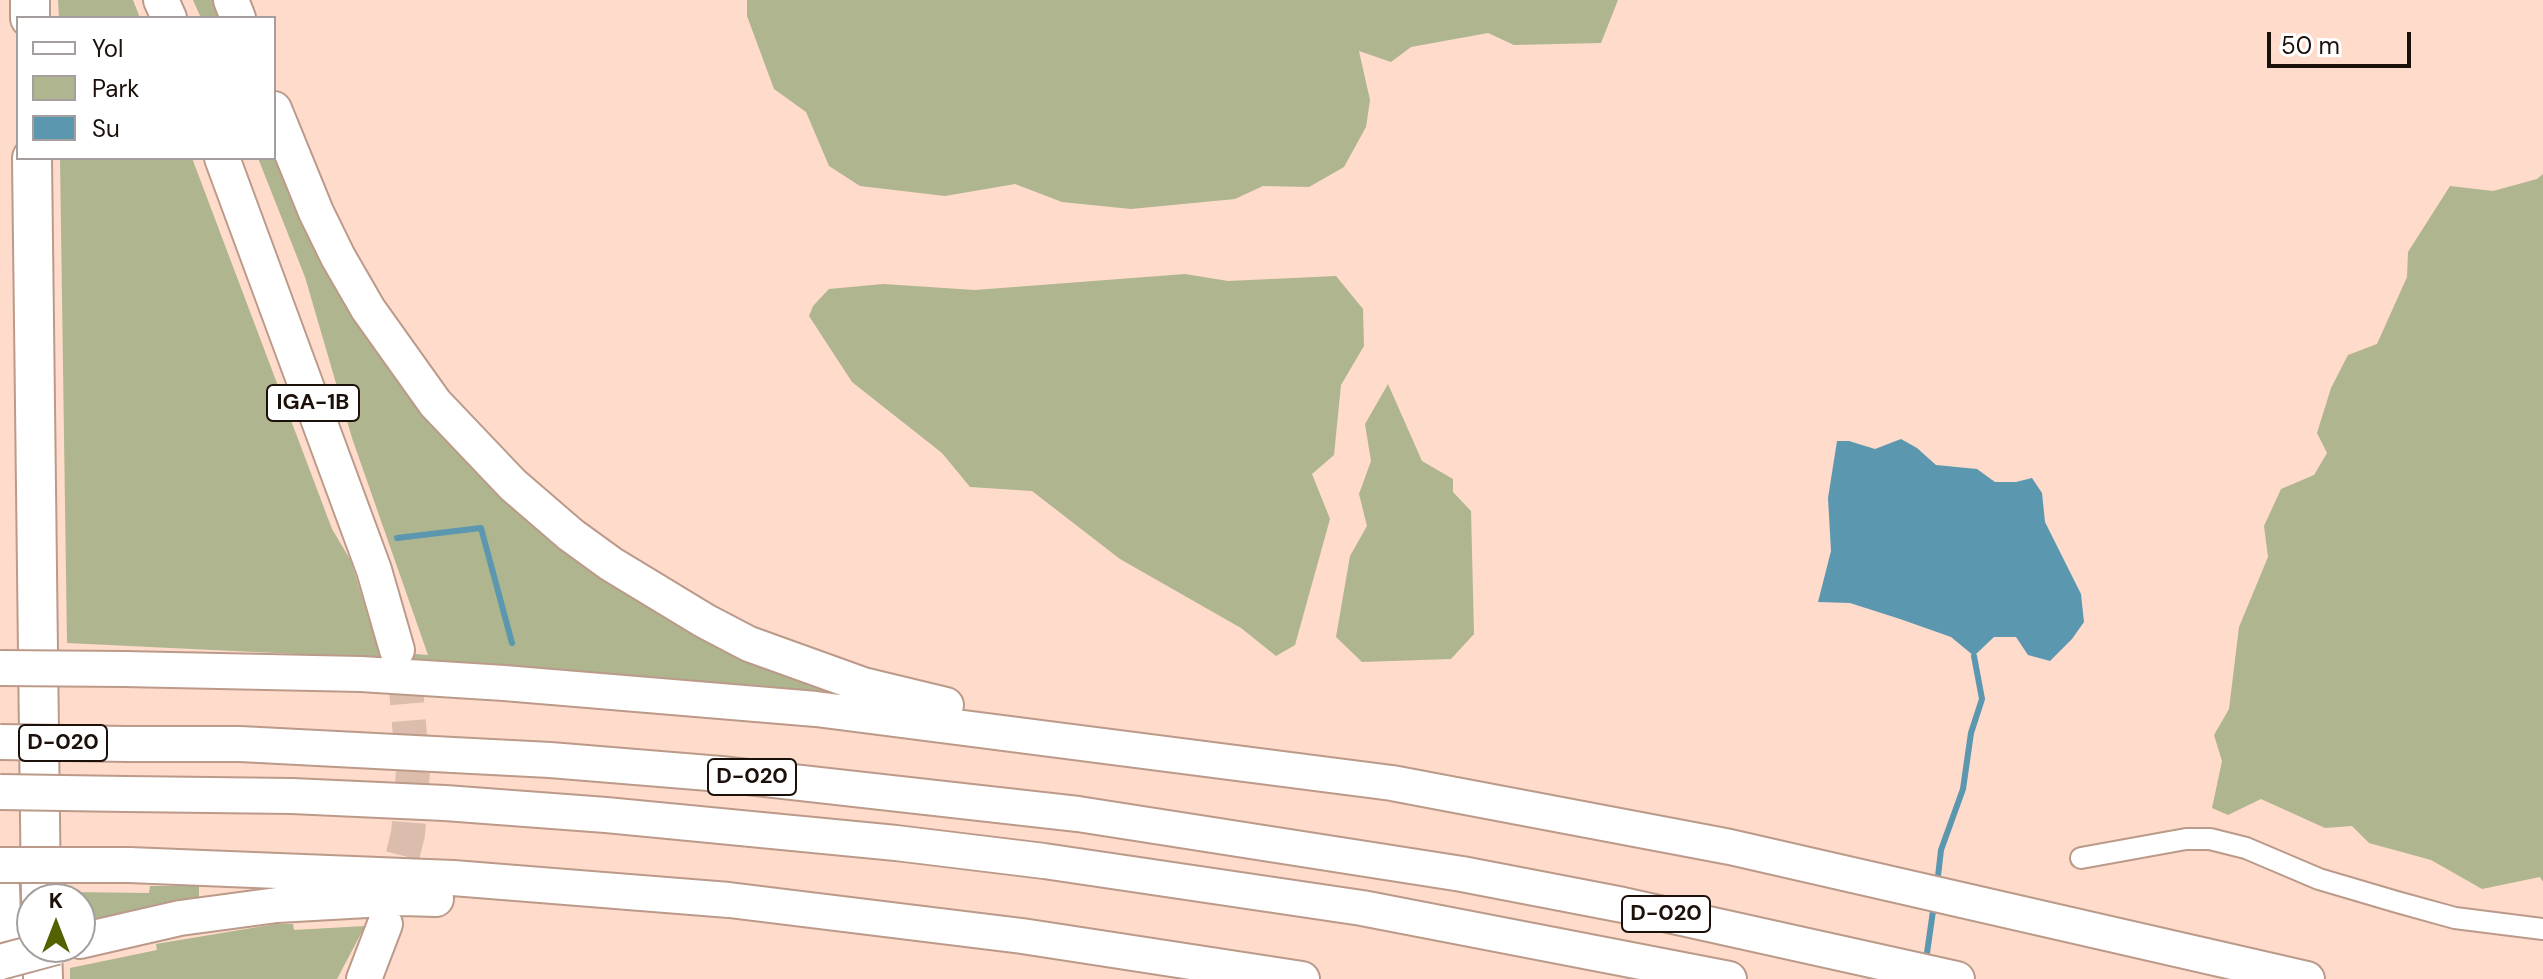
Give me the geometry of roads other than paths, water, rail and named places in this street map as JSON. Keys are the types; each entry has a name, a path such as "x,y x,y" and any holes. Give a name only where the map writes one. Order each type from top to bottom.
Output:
{"highway":[{"path":"276,114 338,257 368,309 435,403 495,467 571,535 656,592 749,644 863,685 920,700 1292,760 1392,783 1730,847 2307,979"},
{"path":"32,160 41,883"},
{"name":"IGA-1B","path":"223,160 374,570 397,650"},
{"path":"0,668 377,675 519,684 786,707 1057,738 1392,783"},
{"name":"D-020","path":"0,742 240,744 550,760 721,774 1078,814 1373,859 1623,905 1957,979"},
{"name":"D-020","path":"0,792 292,796 445,803 755,828 1044,861 1362,908 1729,979"},
{"path":"0,865 129,865 347,873 512,882 729,900 1022,936 1302,979"},
{"path":"0,887 3,979"},
{"path":"96,937 180,918 277,905 403,898 647,912 844,914"},
{"path":"364,979 385,924"}],"street":[{"path":"2081,858 2186,839 2210,839 2246,848 2319,879 2455,918 2543,929"}],"water":[{"path":"1901,439 1936,465 1977,469 1995,482 2032,478 2042,493 2045,522 2081,594 2084,622 2050,661 2028,655 2016,637 1994,637 1974,656 1951,637 1900,619 1850,603 1818,602 1831,551 1828,498 1837,441 1849,441 1875,449"}],"waterway":[{"path":"397,538 481,528 512,643"},
{"path":"1937,885 1941,850 1963,789 1971,733 1982,699 1974,656"},
{"path":"1926,960 1934,904"}],"tunnel":[{"path":"390,905 408,834 413,771 406,689 397,650"}]}
